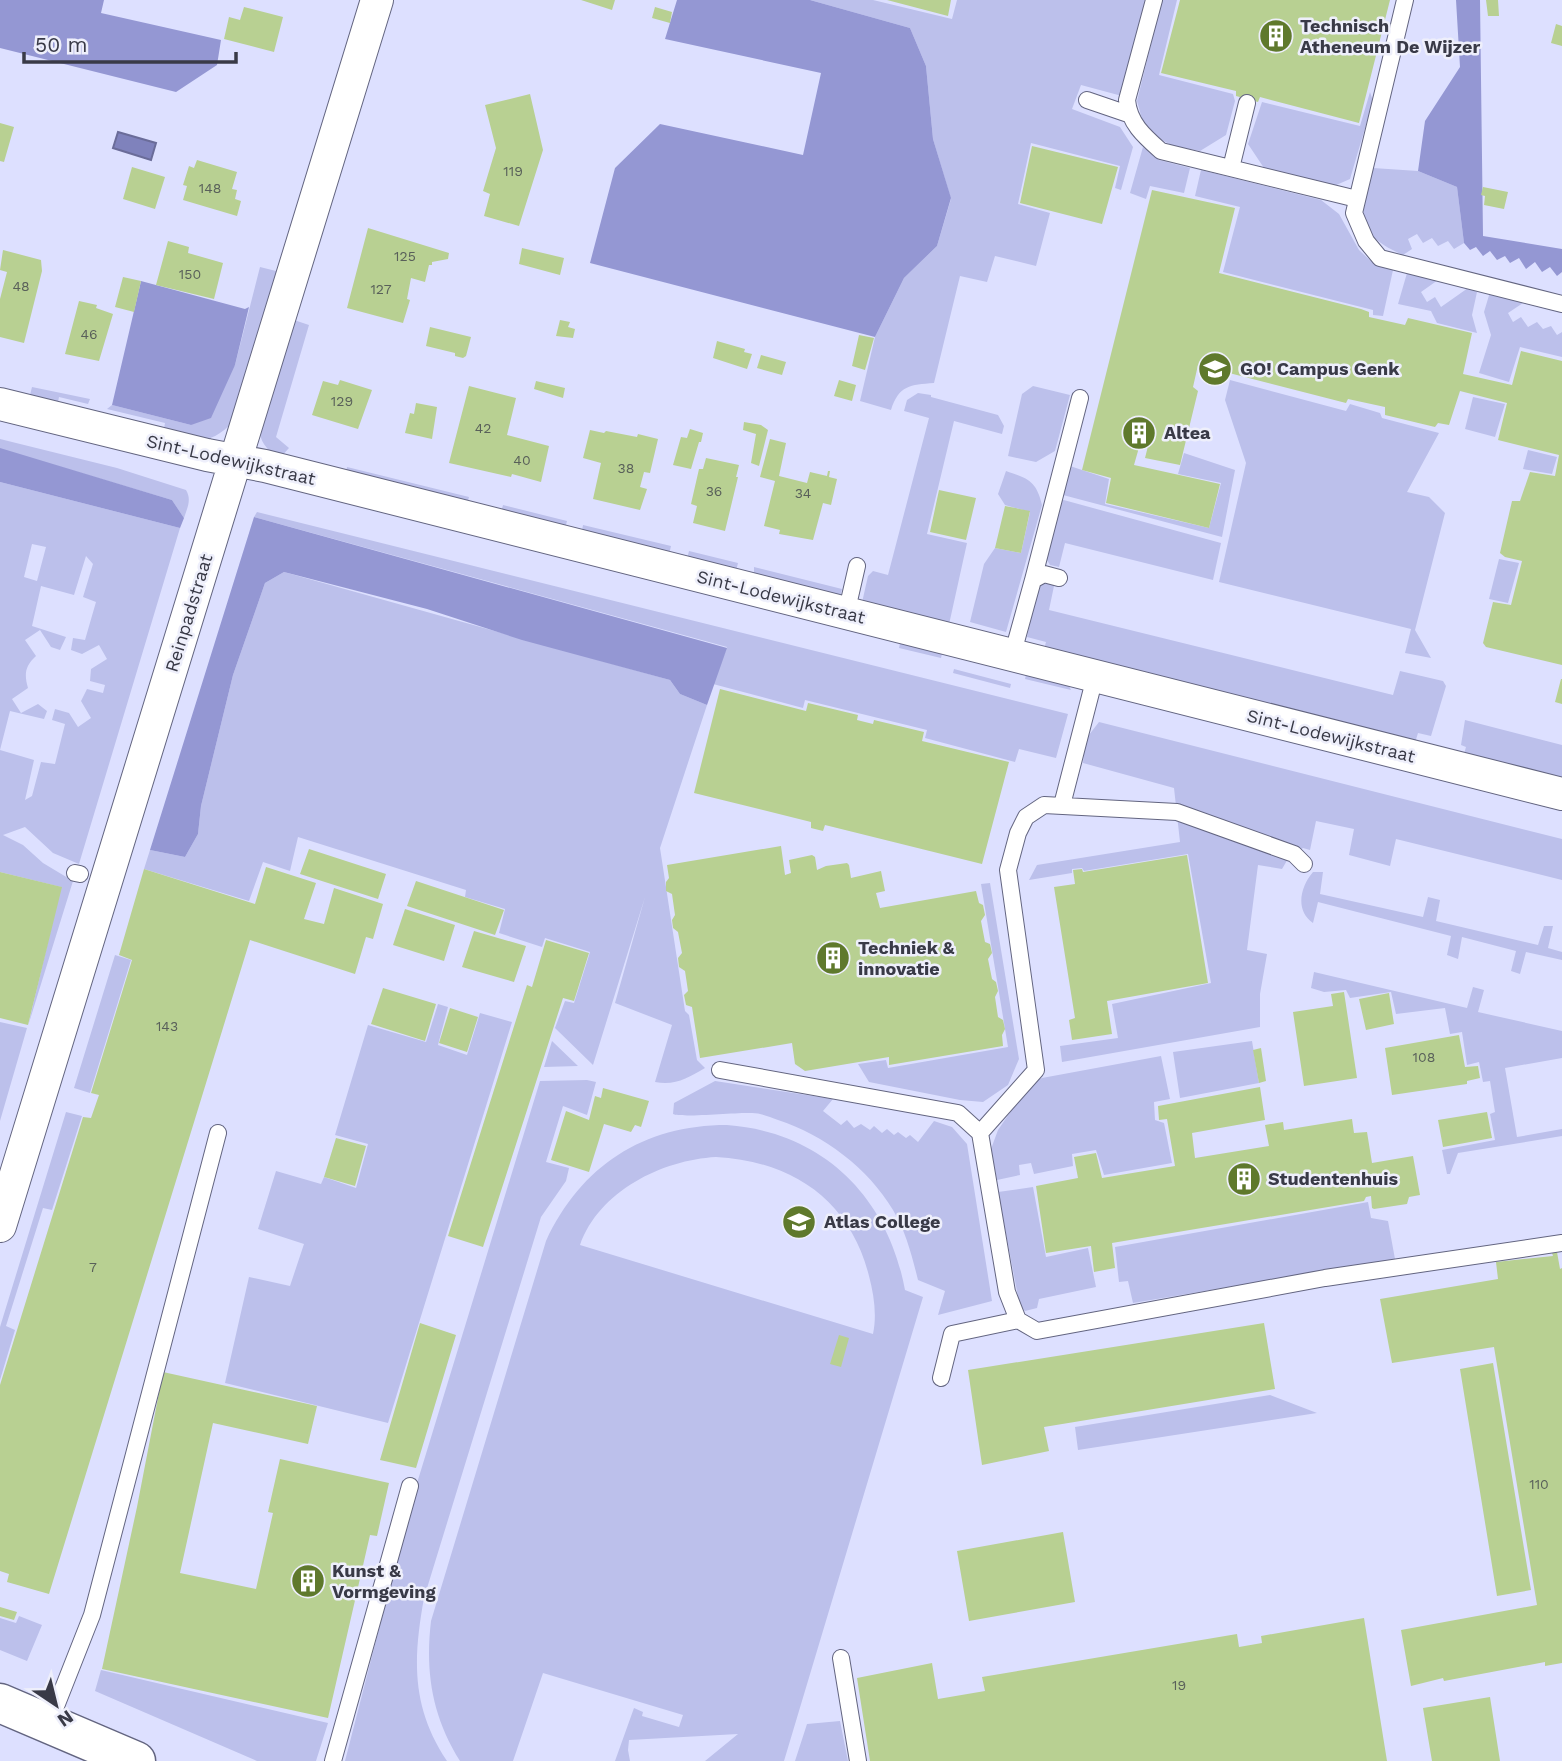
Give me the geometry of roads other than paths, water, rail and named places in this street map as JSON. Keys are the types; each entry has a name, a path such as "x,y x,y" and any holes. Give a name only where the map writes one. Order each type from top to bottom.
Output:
{"street":[{"name":"Reinpadstraat","path":"0,1226 377,0"},
{"name":"Sint-Lodewijkstraat","path":"0,404 237,460 1562,794"},
{"path":"0,1703 136,1761"}],"lane":[{"path":"1154,0 1127,100 1128,114 1140,132 1161,151 1357,199"},
{"path":"1405,0 1354,213 1366,241 1380,258 1562,303"},
{"path":"1087,100 1128,114"},
{"path":"1231,168 1247,103"},
{"path":"1012,656 1080,398"},
{"path":"846,614 857,566"},
{"path":"1033,580 1044,574 1059,578"},
{"path":"1062,806 1095,677"},
{"path":"980,1133 1036,1070 1008,870 1018,833 1026,817 1044,805 1177,812 1294,855 1304,864"},
{"path":"720,1070 958,1113 980,1133 1007,1292 1018,1320 1037,1331 1325,1278 1562,1243"},
{"path":"50,1724 92,1615 218,1133"},
{"path":"941,1378 952,1334 1018,1320"},
{"path":"333,1761 410,1486"},
{"path":"841,1658 858,1761"}],"place":[{"name":"Technisch Atheneum De Wijzer","path":"1276,36"},
{"name":"GO! Campus Genk","path":"1215,369"},
{"name":"Altea","path":"1139,433"},
{"name":"Techniek & innovatie","path":"833,958"},
{"name":"Studentenhuis","path":"1244,1179"},
{"name":"Atlas College","path":"799,1222"},
{"name":"Kunst & Vormgeving","path":"308,1581"}]}
